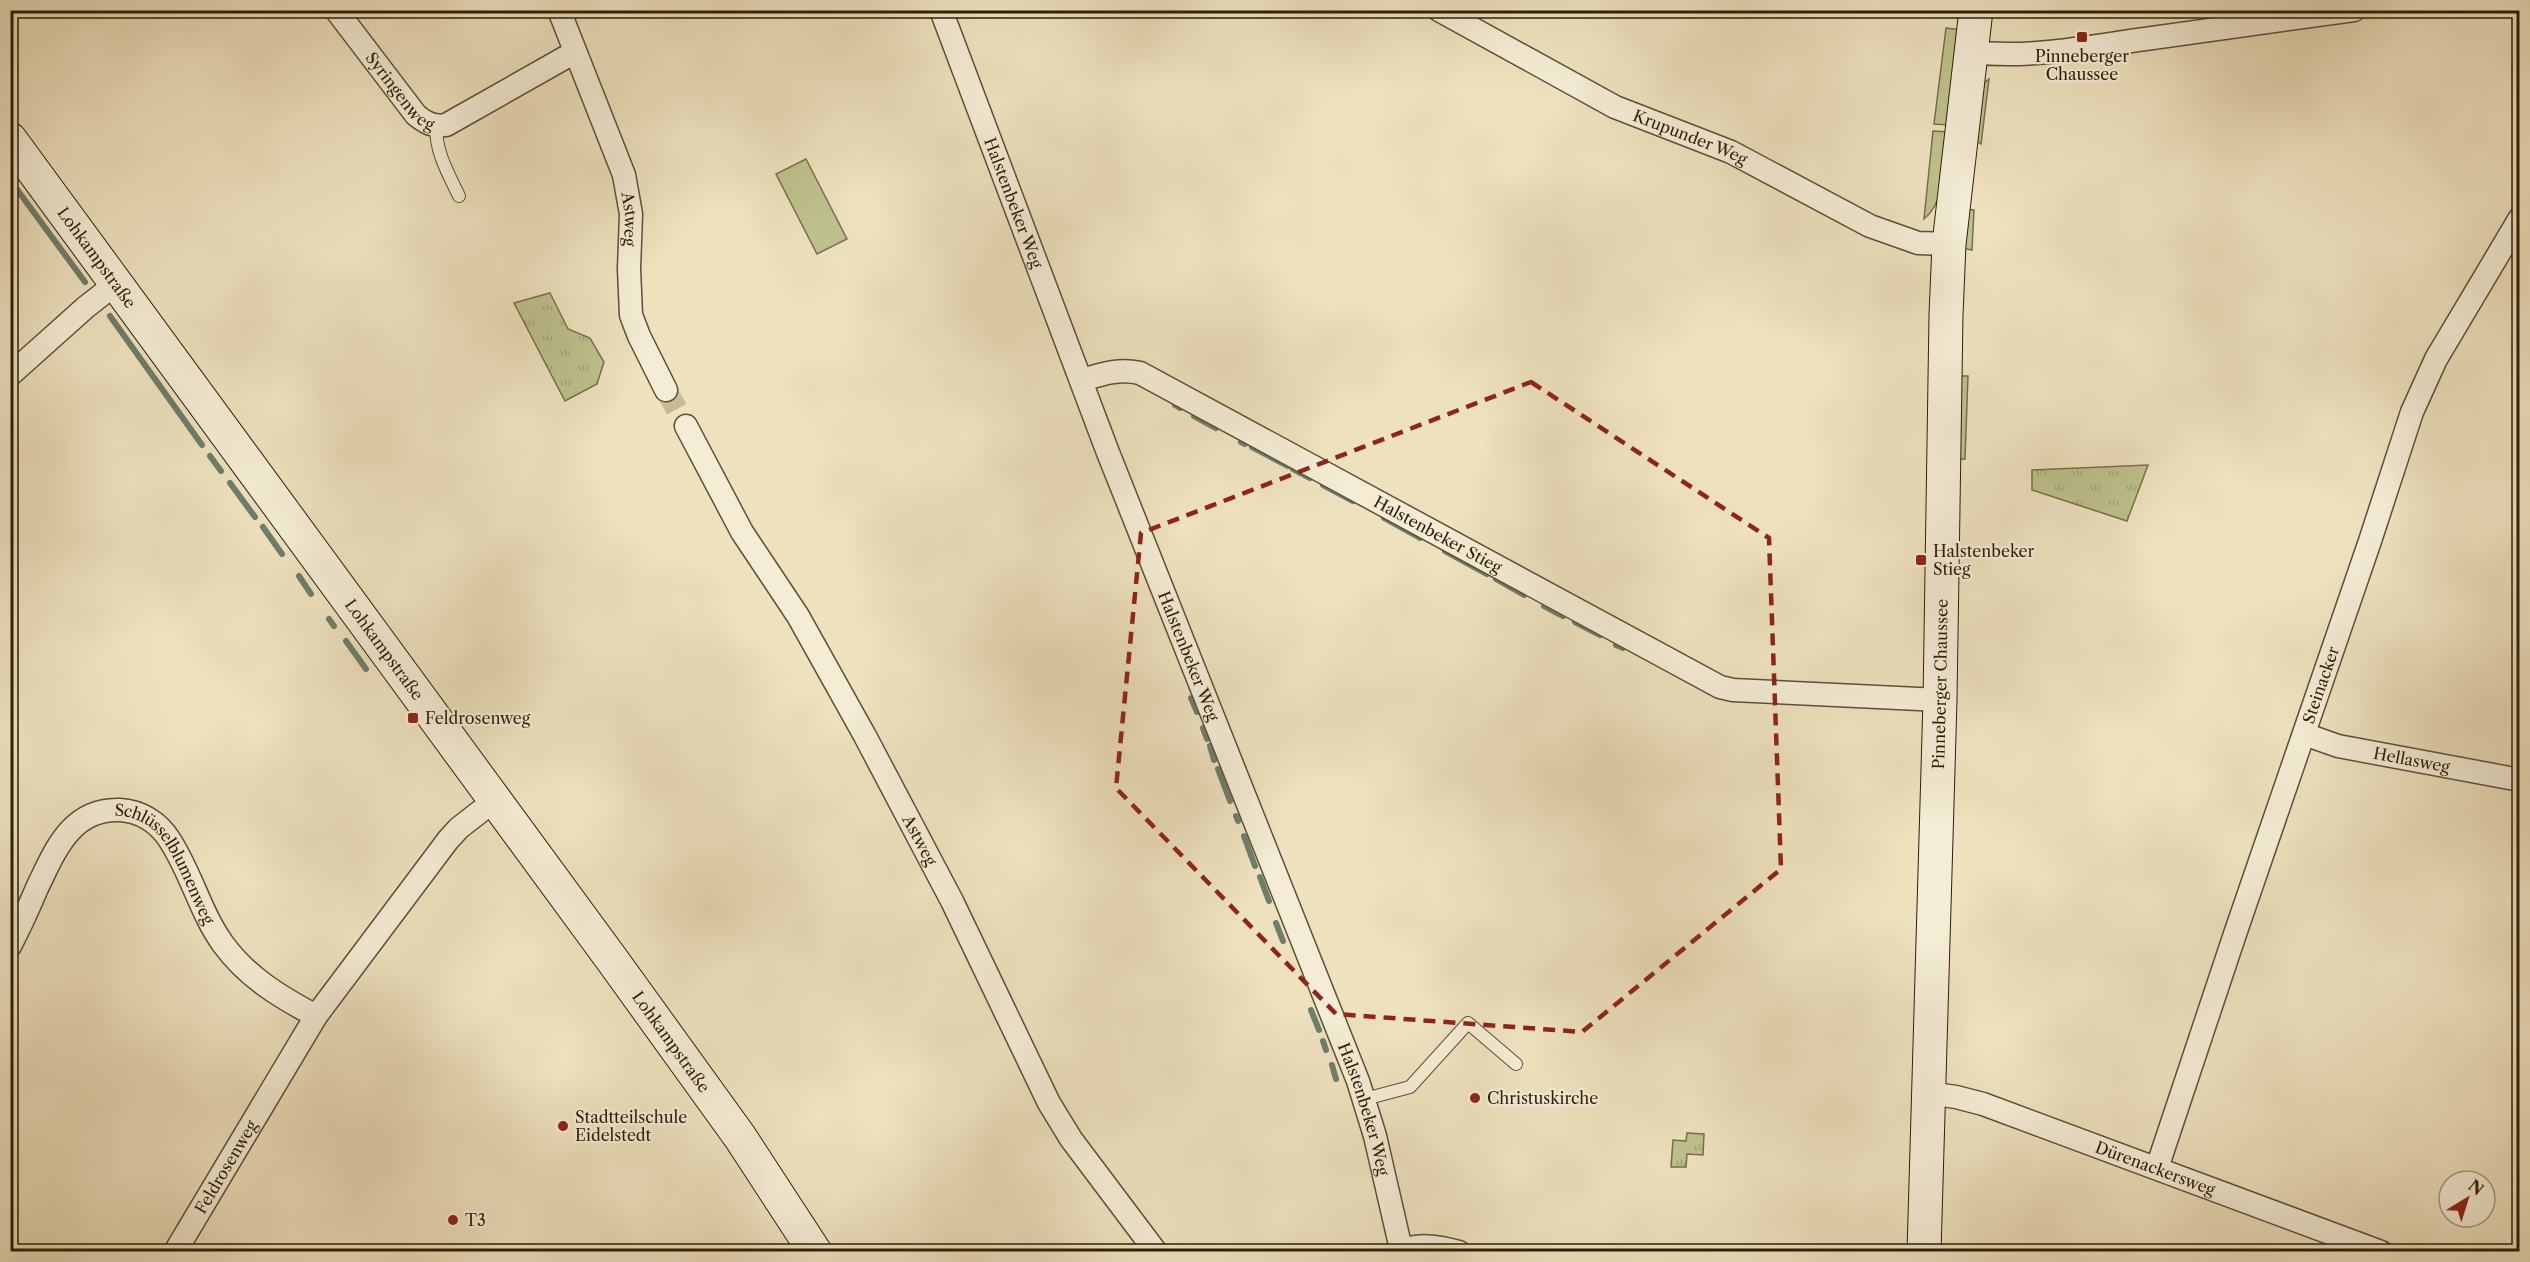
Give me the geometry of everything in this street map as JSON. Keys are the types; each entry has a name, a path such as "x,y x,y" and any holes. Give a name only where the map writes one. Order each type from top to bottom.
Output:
{"street":[{"name":"Syringenweg","path":"336,10 411,110 427,124 436,127 446,125 575,52"},
{"name":"Astweg","path":"559,10 628,191 632,315 639,336 666,390"},
{"name":"Halstenbeker Weg","path":"941,10 1082,380 1365,1099 1376,1136 1398,1250 1420,1246 1459,1251"},
{"name":"Krupunder Weg","path":"1439,10 1615,107 1731,152 1870,226 1918,243 1949,244"},
{"name":"Pinneberger Chaussee","path":"1924,1251 1940,700 1946,315 1949,244 1976,10"},
{"path":"1971,52 1997,55 2025,54 2354,10"},
{"name":"Lohkampstraße","path":"10,139 117,282 740,1137 816,1251"},
{"name":"Steinacker","path":"2157,1168 2412,412 2436,359 2520,218"},
{"path":"10,375 117,282"},
{"name":"Halstenbeker Stieg","path":"1082,380 1126,369 1140,373 1720,687 1732,690 1940,700"},
{"name":"Astweg","path":"686,426 742,532 798,616 865,736 947,891 1049,1103 1071,1139 1156,1251"},
{"name":"Hellasweg","path":"2304,734 2338,746 2520,780"},
{"name":"Feldrosenweg","path":"175,1251 316,1016 448,840 495,800"},
{"name":"Schlüsselblumenweg","path":"10,946 52,856 66,833 84,818 99,812 128,811 154,822 167,836 179,855 210,922 241,965 261,984 316,1016"},
{"name":"Dürenackersweg","path":"1928,1093 1956,1096 1983,1104 2381,1251"}],"lane":[{"path":"436,127 436,141 440,157 459,196"},
{"path":"1365,1099 1410,1087 1468,1023 1516,1064"}],"highlighted area":[{"path":"1531,382 1769,538 1781,869 1582,1032 1336,1014 1116,788 1141,533"}],"green space":[{"path":"1946,28 1962,30 1949,125 1934,124"},
{"path":"1989,79 1981,144 1971,137 1983,84"},
{"path":"1933,131 1948,132 1944,179 1932,211 1924,219"},
{"path":"806,159 847,239 817,254 776,174"},
{"path":"1963,209 1974,210 1972,250 1961,248"},
{"path":"550,293 568,329 590,338 604,362 597,384 565,401 514,303"},
{"path":"1958,376 1968,376 1965,459 1956,459"},
{"path":"2148,465 2127,521 2032,490 2032,470"},
{"path":"1687,1133 1704,1134 1703,1155 1687,1154 1686,1167 1671,1167 1673,1140 1686,1141"}],"waterway":[{"path":"10,180 85,282"},
{"path":"110,316 202,445"},
{"path":"1175,405 1180,408"},
{"path":"1194,416 1216,428"},
{"path":"1241,442 1245,444"},
{"path":"1252,447 1288,466"},
{"path":"210,456 221,471"},
{"path":"1293,469 1310,478"},
{"path":"230,483 255,517"},
{"path":"1323,485 1353,501"},
{"path":"1384,518 1420,538"},
{"path":"263,527 282,554"},
{"path":"1445,551 1487,574"},
{"path":"299,576 311,594"},
{"path":"1496,579 1524,595"},
{"path":"1544,606 1563,616"},
{"path":"329,619 334,626"},
{"path":"1575,622 1600,635"},
{"path":"346,641 366,669"},
{"path":"1616,645 1623,648"},
{"path":"1191,698 1197,712"},
{"path":"1203,728 1207,739"},
{"path":"1210,746 1214,760"},
{"path":"1218,769 1230,801"},
{"path":"1236,816 1238,821"},
{"path":"1244,836 1255,866"},
{"path":"1260,877 1269,901"},
{"path":"1276,923 1283,941"},
{"path":"1311,1010 1319,1030"},
{"path":"1323,1041 1326,1050"},
{"path":"1332,1065 1336,1079"}],"tunnel":[{"path":"666,390 686,426"}],"place":[{"name":"Pinneberger Chaussee","path":"2082,37"},
{"name":"Halstenbeker Stieg","path":"1921,560"},
{"name":"Feldrosenweg","path":"413,718"},
{"name":"Christuskirche","path":"1475,1098"},
{"name":"Stadtteilschule Eidelstedt","path":"563,1126"},
{"name":"T3","path":"453,1220"}]}
